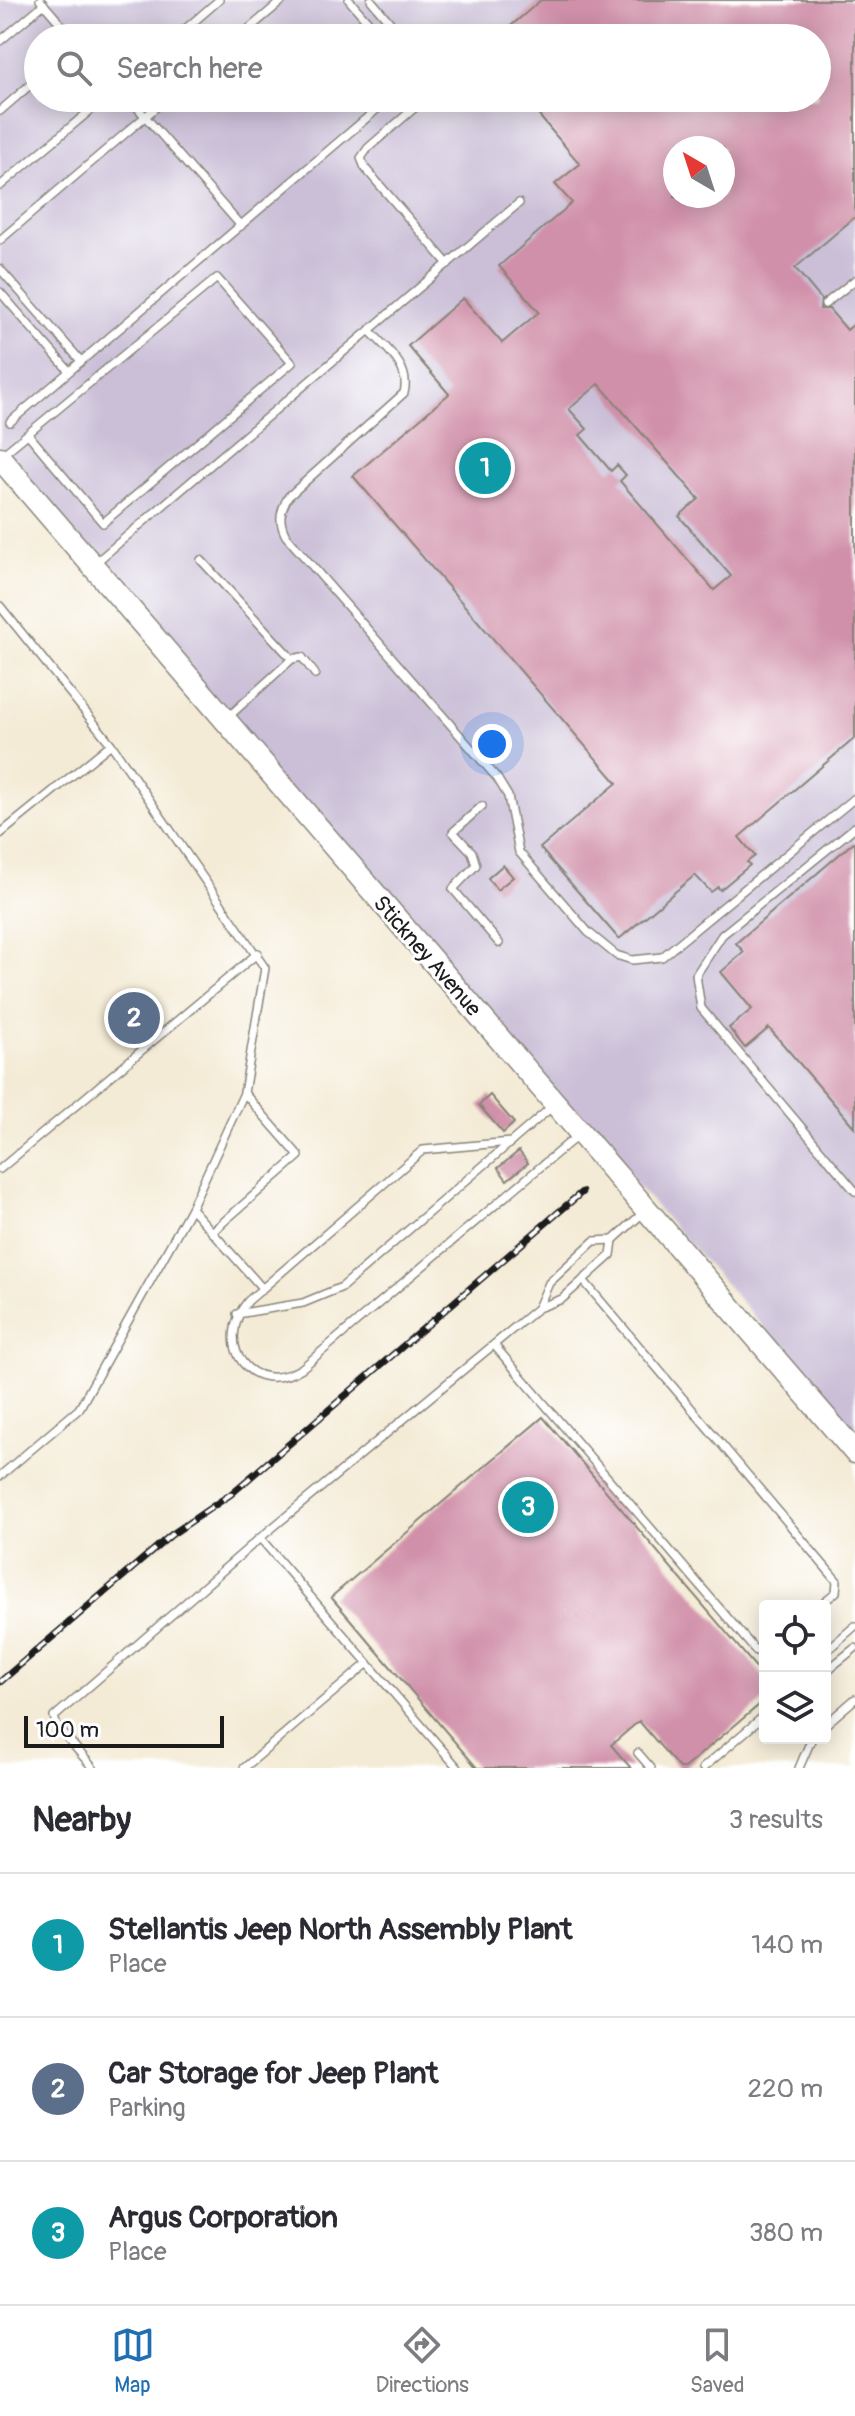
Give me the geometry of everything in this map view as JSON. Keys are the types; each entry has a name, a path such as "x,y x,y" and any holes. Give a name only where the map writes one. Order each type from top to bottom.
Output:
{"street":[{"name":"Stickney Avenue","path":"0,457 855,1452"}],"lane":[{"path":"191,24 219,0"},
{"path":"255,24 283,0"},
{"path":"349,0 370,24"},
{"path":"371,0 391,24"},
{"path":"0,41 42,2 61,24"},
{"path":"0,111 24,90"},
{"path":"0,186 88,112"},
{"path":"141,112 241,226"},
{"path":"0,240 151,112"},
{"path":"10,422 374,112"},
{"path":"410,112 368,148 361,158 365,168 448,264"},
{"path":"93,566 519,203"},
{"path":"0,269 81,361"},
{"path":"0,457 217,278 292,363 103,523 28,434"},
{"path":"825,304 855,280"},
{"path":"0,292 69,371"},
{"path":"370,331 404,369 408,379 404,393 288,497 281,509 280,524 286,536 497,778 508,796 519,852 602,946 632,960 662,957 855,798"},
{"path":"201,560 292,659"},
{"path":"0,606 111,744 258,953 265,968 244,1093 191,1208 79,1409 0,1476"},
{"path":"225,720 292,659 302,657 315,674"},
{"path":"0,834 111,744"},
{"path":"482,806 453,832 472,852 476,865 453,889 499,943"},
{"path":"855,827 722,935 696,975 701,1008 855,1191"},
{"path":"0,1169 258,953"},
{"path":"212,1232 299,1156 244,1093"},
{"path":"237,1314 303,1303 342,1287 556,1104"},
{"path":"511,1142 423,1150 262,1288 237,1314 232,1332 235,1350 245,1364 265,1378 290,1376 582,1132"},
{"path":"191,1208 262,1288"},
{"path":"538,1308 549,1283 594,1241 613,1240 648,1209"},
{"path":"93,1768 57,1726 54,1717 260,1538 538,1308 562,1299 611,1255 613,1240"},
{"path":"583,1280 837,1581 836,1592 826,1600"},
{"path":"494,1345 759,1651"},
{"path":"260,1538 458,1768"},
{"path":"831,1647 855,1626"},
{"path":"831,1667 855,1648"},
{"path":"244,1768 368,1663"},
{"path":"831,1720 855,1699"},
{"path":"703,1768 759,1720"},
{"path":"799,1768 809,1744"},
{"path":"638,1753 651,1768"}],"shaded area":[{"path":"0,0 855,0 855,1429 317,828 0,461"}],"building":[{"path":"541,0 855,0 855,217 795,268 821,299 820,309 829,309 847,330 855,323 855,738 739,837 755,856 747,862 750,865 720,890 718,887 711,892 695,875 619,939 540,848 617,783 353,476 449,394 408,346 463,298 502,343 539,312 499,266 572,203 555,184 580,164 536,112 831,112 831,24 513,24","holes":["599,384 699,499 679,516 731,576 714,590 620,481 626,475 617,465 611,471 580,435 587,429 569,409"]},
{"path":"855,841 855,1128 769,1028 745,1048 729,1028 752,1009 721,972 744,952 736,943"},
{"path":"503,865 513,877 497,890 488,878"},
{"path":"490,1095 514,1123 503,1133 479,1105"},
{"path":"519,1151 528,1163 507,1180 498,1168"},
{"path":"543,1417 759,1671 759,1705 684,1768 679,1768 639,1721 611,1745 631,1768 477,1768 331,1597"}],"railway":[{"path":"0,1682 171,1535 231,1494 582,1192"}],"place":[{"name":"Stellantis Jeep North Assembly Plant","path":"485,468"},
{"name":"Car Storage for Jeep Plant","path":"134,1018"},
{"name":"Argus Corporation","path":"528,1507"}]}
